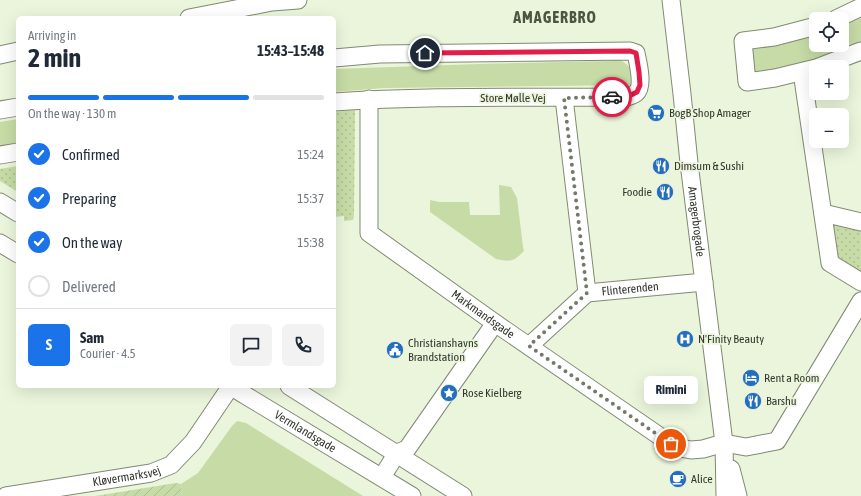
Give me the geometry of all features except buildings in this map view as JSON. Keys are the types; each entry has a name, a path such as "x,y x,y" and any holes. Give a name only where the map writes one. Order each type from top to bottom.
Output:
{"street":[{"path":"199,16 272,2 298,0"},
{"name":"Amagerbrogade","path":"671,0 689,164 724,443 725,496"},
{"path":"849,13 861,8"},
{"path":"809,28 774,37 742,41 747,82 775,78 809,70"},
{"path":"0,55 16,51"},
{"name":"Store Mølle Vej","path":"336,58 380,54 630,51 636,53 640,85 637,92 627,97 445,97 369,99 336,102"},
{"path":"836,60 861,51"},
{"path":"564,98 587,293"},
{"name":"Markmandsgade","path":"369,99 369,233 495,323 671,444 680,448 692,450 724,443"},
{"path":"814,100 823,213 830,263 861,282"},
{"path":"0,110 16,107"},
{"path":"0,155 16,152"},
{"path":"0,202 16,212"},
{"path":"823,213 861,222"},
{"path":"0,243 16,253"},
{"name":"Flinterenden","path":"529,346 587,293 704,282"},
{"path":"724,443 746,447 776,441 861,301"},
{"path":"382,477 397,453 408,447 495,323"},
{"name":"Kløvermarksvej","path":"6,496 150,473 164,469 171,465 193,442 230,388"},
{"name":"Vermlandsgade","path":"234,388 412,496"},
{"path":"292,388 463,496"},
{"name":"Amagerbrogade","path":"724,443 738,496"}],"green space":[{"path":"861,12 861,42 849,47 849,18"},
{"path":"809,33 809,52 836,52 815,60 809,60 809,62 800,66 756,74 752,70 751,46"},
{"path":"612,58 626,63 631,70 632,75 630,85 384,88 336,92 336,69 609,61"},
{"path":"355,110 353,220 344,221 344,216 336,217 336,112"},
{"path":"16,119 16,146 0,149 0,122"},
{"path":"16,166 16,191 0,181 0,169"},
{"path":"499,185 511,187 517,198 524,251 509,261 496,259 430,212 430,200 439,202 469,202 470,215 500,215"},
{"path":"833,222 861,227 861,273 838,259 833,242"},
{"path":"237,421 246,423 363,496 182,496 181,484 198,473"},
{"path":"176,483 181,484 182,496 95,496"}],"way so far":[{"path":"612,97 564,98 587,293 529,346 671,444"}],"place":[{"name":"BogB Shop Amager","path":"656,113"},
{"name":"Dimsum & Sushi","path":"661,166"},
{"name":"Foodie","path":"665,192"},
{"name":"N'Finity Beauty","path":"685,339"},
{"name":"Christianshavns Brandstation","path":"395,350"},
{"name":"Rent a Room","path":"751,378"},
{"name":"Rose Kielberg","path":"449,393"},
{"name":"Barshu","path":"753,401"},
{"name":"Rimini","path":"671,444"},
{"name":"Alice","path":"678,479"}],"district":[{"name":"AMAGERBRO","path":"555,17"}],"route":[{"path":"425,53 630,51 636,53 640,85 637,92 627,97 612,97"}]}
